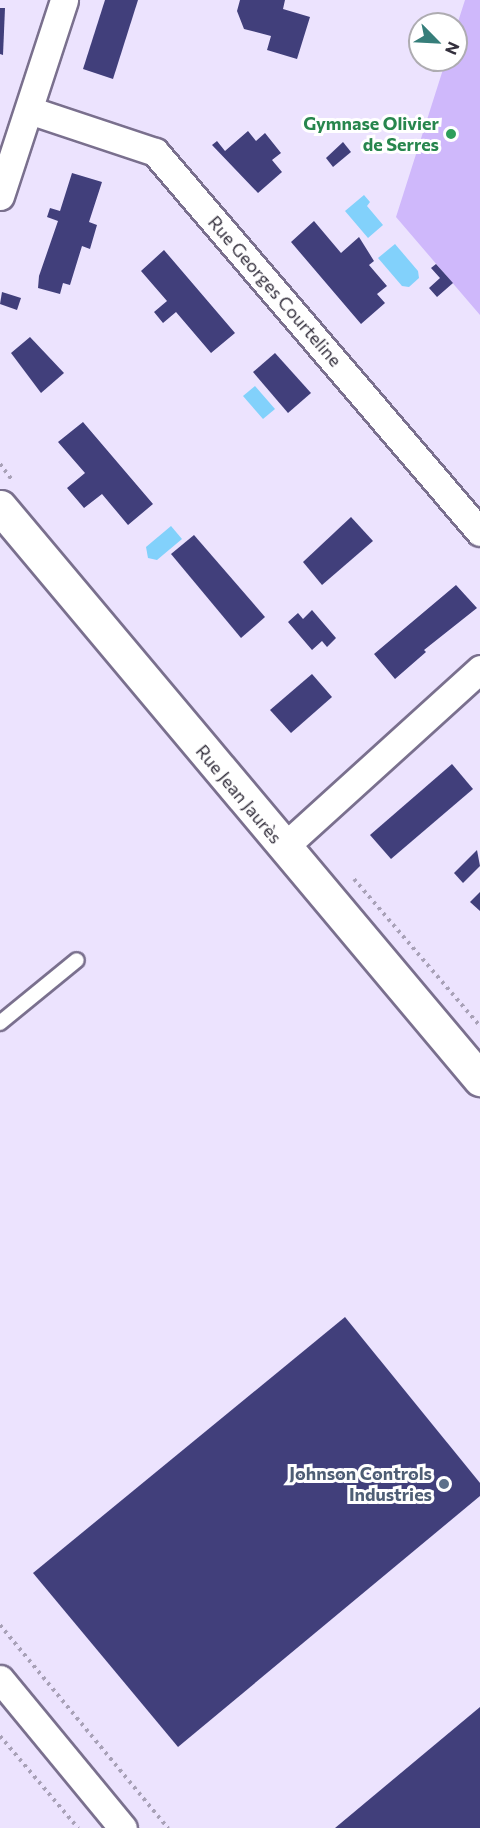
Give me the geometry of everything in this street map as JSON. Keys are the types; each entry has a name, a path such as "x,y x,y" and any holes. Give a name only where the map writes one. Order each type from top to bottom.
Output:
{"main road":[{"name":"Rue Jean Jaurès","path":"0,507 480,1079"}],"street":[{"path":"0,196 64,0"},
{"name":"Rue Georges Courteline","path":"29,110 155,152 480,532"},
{"path":"284,847 480,669"},
{"path":"0,1679 123,1828"}],"lane":[{"path":"0,1023 77,960"}],"path":[{"path":"0,1625 168,1828"},
{"path":"0,1736 78,1828"}],"shaded area":[{"name":"Gymnase Olivier de Serres","path":"465,0 480,0 480,315 396,217 442,72 468,72 468,12 461,12"}],"water":[{"path":"364,195 370,202 367,206 383,225 368,238 345,211"},
{"path":"395,244 418,271 419,278 409,287 402,286 378,258"},
{"path":"255,386 275,409 263,419 243,396"},
{"path":"171,526 182,539 157,560 148,558 146,547"}],"building":[{"path":"105,0 138,0 113,79 83,69"},
{"path":"240,0 285,0 283,9 310,17 297,59 267,50 271,36 244,29 237,11"},
{"path":"0,8 5,8 3,55 0,54"},
{"path":"248,131 256,141 265,133 281,153 272,160 282,172 258,193 212,145 217,141 225,151"},
{"path":"343,142 351,152 333,167 326,158"},
{"path":"72,173 102,182 89,222 97,225 90,249 82,246 70,285 63,283 60,294 38,288 39,276 58,221 47,217 50,208 60,211"},
{"path":"314,221 341,253 359,237 374,261 369,265 387,286 377,294 385,303 361,324 291,242"},
{"path":"164,250 235,333 211,353 176,312 163,323 154,312 167,301 141,271"},
{"path":"436,264 453,283 437,297 429,288 440,278 431,268"},
{"path":"2,292 21,298 17,310 0,304"},
{"path":"30,337 64,373 41,393 11,353"},
{"path":"275,353 311,393 288,413 253,372"},
{"path":"83,422 153,504 128,525 102,494 84,508 67,488 85,473 58,442"},
{"path":"351,517 373,541 322,585 303,562"},
{"path":"194,535 265,617 241,638 171,554"},
{"path":"456,585 477,608 424,650 426,652 395,679 374,654"},
{"path":"312,610 336,638 327,647 322,641 312,650 288,622 298,613 303,619"},
{"path":"312,674 332,697 291,733 270,710"},
{"path":"452,764 473,789 391,859 370,835"},
{"path":"477,850 480,866 463,883 454,873"},
{"path":"480,892 480,911 470,902"},
{"path":"345,1317 480,1483 480,1496 178,1747 33,1573"},
{"path":"480,1707 480,1828 335,1828"}],"place":[{"name":"Gymnase Olivier de Serres","path":"451,134"},
{"name":"Johnson Controls Industries","path":"444,1484"}]}
